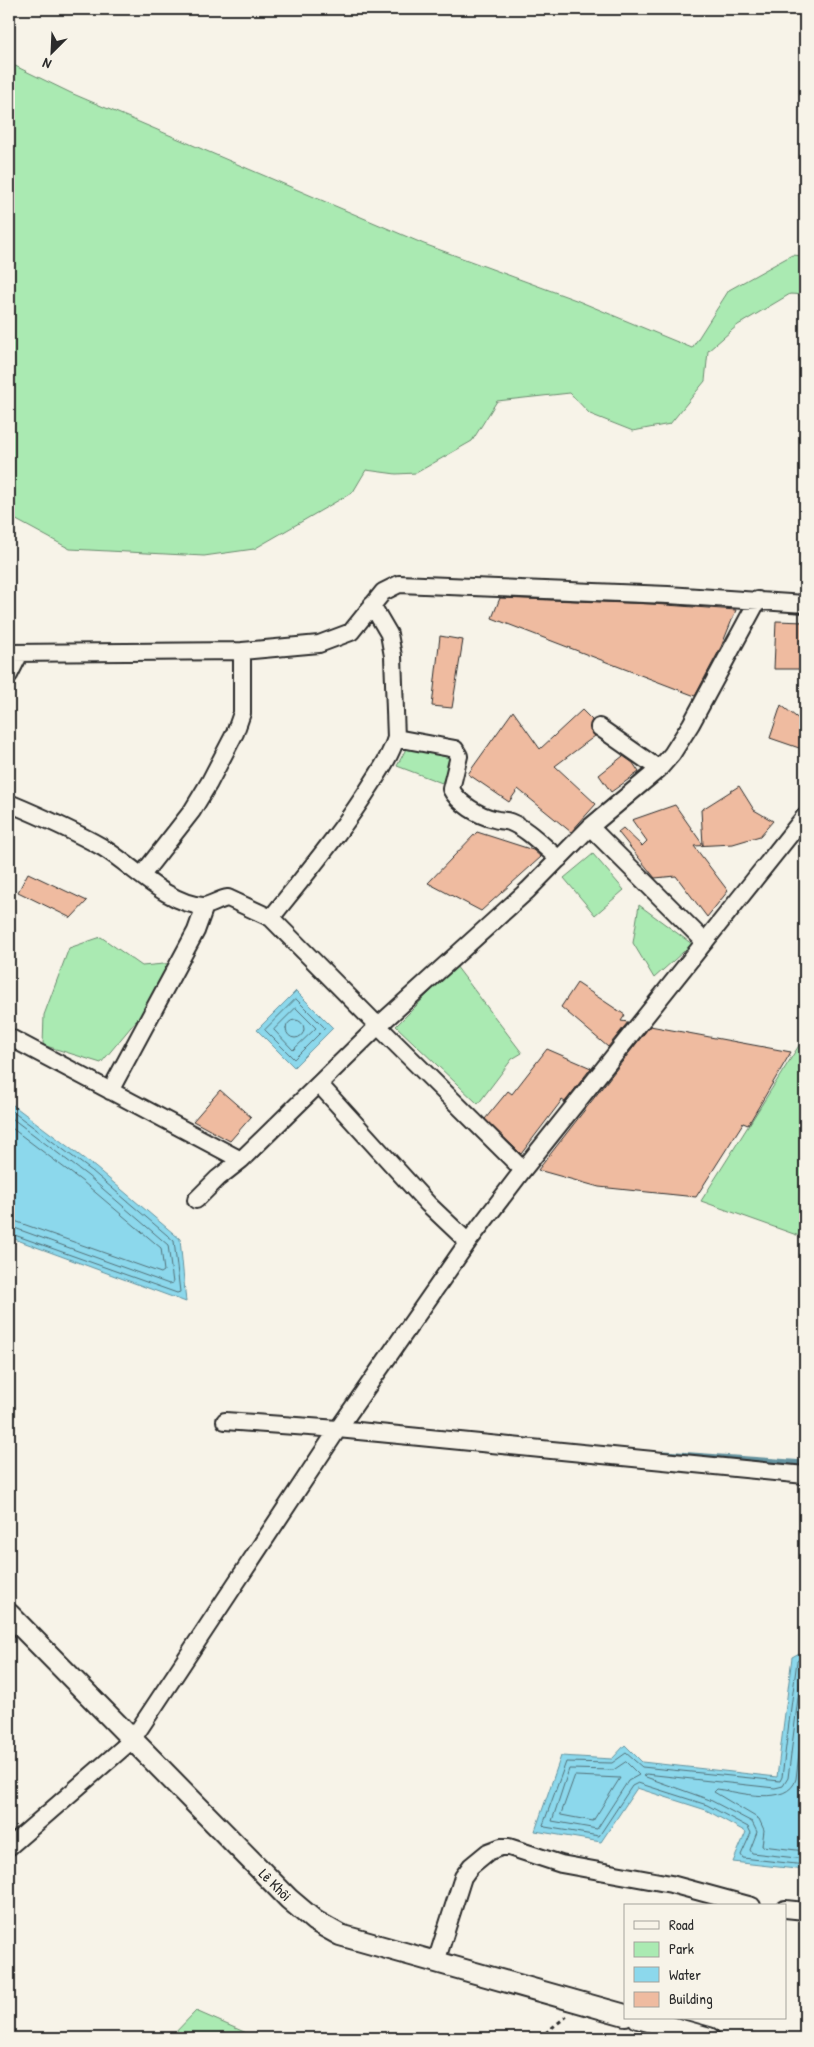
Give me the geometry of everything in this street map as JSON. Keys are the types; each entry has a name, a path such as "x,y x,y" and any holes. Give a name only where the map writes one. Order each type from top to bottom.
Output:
{"street":[{"path":"9,675 14,654 123,650 242,651 319,644 339,638 355,629 372,605 389,587 399,584 420,583 805,604"},
{"path":"196,1200 218,1178 241,1160 378,1026 590,827 659,768 672,754 691,724 758,600"},
{"path":"271,918 361,801 390,753 396,738 393,656 389,634 372,605"},
{"path":"142,875 192,811 235,733 242,713 242,651"},
{"path":"599,727 659,768"},
{"path":"396,738 455,749 459,756 451,789 454,795 463,804 486,817 509,822 524,831 558,859"},
{"path":"9,803 65,828 103,848 160,889 184,902 205,906 228,898 271,918 523,1170"},
{"path":"9,1847 132,1740 338,1429 468,1242 523,1170 805,816"},
{"path":"590,827 705,942"},
{"path":"110,1092 196,931 205,906"},
{"path":"9,1037 241,1160"},
{"path":"319,1084 428,1204 468,1242"},
{"path":"226,1421 338,1429 805,1475"},
{"name":"Lê Khôi","path":"9,1614 289,1899 315,1921 340,1935 624,2015"},
{"path":"436,1962 462,1877 471,1866 488,1852 501,1847 514,1848 560,1864 671,1884 729,1903"},
{"path":"786,1909 805,1911"},
{"path":"645,2020 709,2038"}],"path":[{"path":"539,2038 583,2003"}],"green space":[{"path":"9,63 71,93 424,244 576,300 692,348 729,290 792,255 805,256 805,295 790,294 738,325 708,351 705,381 670,424 633,431 590,414 570,393 497,401 472,441 416,473 396,474 366,470 353,492 254,549 204,556 70,549 9,516"},
{"path":"408,745 453,756 442,783 397,766"},
{"path":"593,854 624,890 595,915 564,878"},
{"path":"639,905 692,944 654,978 633,943"},
{"path":"101,937 142,966 185,962 101,1063 43,1045 44,1015 69,948"},
{"path":"456,966 522,1053 512,1059 478,1104 396,1026"},
{"path":"805,1036 805,1238 701,1201"},
{"path":"196,2011 258,2038 170,2038"}],"water":[{"path":"296,991 333,1028 294,1067 257,1030"},
{"path":"9,1102 95,1167 180,1239 186,1302 9,1237"},
{"path":"805,1650 805,1870 733,1862 746,1832 706,1810 637,1788 601,1842 535,1831 561,1756 612,1759 625,1745 642,1762 777,1777 792,1657"}],"building":[{"path":"500,598 652,604 736,610 721,647 695,696 492,618"},
{"path":"776,621 805,622 805,669 774,669"},
{"path":"440,636 463,640 452,708 432,706"},
{"path":"781,705 805,724 805,750 770,738"},
{"path":"582,710 592,720 590,731 595,736 555,766 596,804 571,832 518,789 509,802 468,774 513,711 540,749"},
{"path":"623,756 633,763 639,772 611,792 599,775"},
{"path":"739,786 754,810 773,821 760,836 733,844 694,846 728,891 707,917 676,876 655,878 618,832 623,828 642,846 647,841 632,820 675,805 703,845 701,810"},
{"path":"477,832 533,850 541,857 481,911 428,883"},
{"path":"28,873 87,901 71,918 18,892"},
{"path":"577,983 625,1015 621,1021 628,1022 608,1047 561,1007"},
{"path":"650,1026 791,1052 748,1125 743,1123 696,1197 599,1187 538,1170"},
{"path":"547,1049 591,1068 565,1102 562,1100 521,1154 485,1119 508,1091 512,1094"},
{"path":"220,1090 251,1117 230,1141 193,1121"}],"waterway":[{"path":"664,1453 805,1463"}]}
